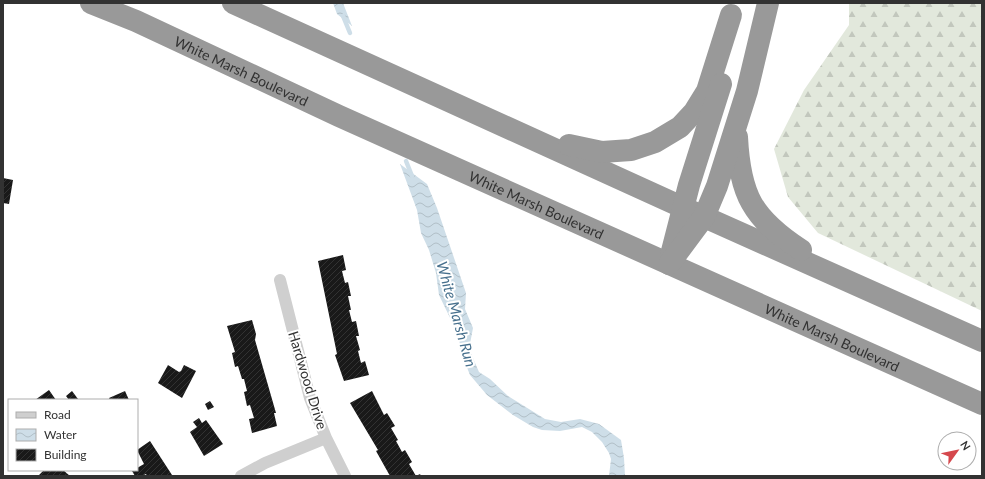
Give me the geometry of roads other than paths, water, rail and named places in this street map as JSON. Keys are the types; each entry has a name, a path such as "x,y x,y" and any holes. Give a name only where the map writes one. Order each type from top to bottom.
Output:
{"highway":[{"name":"White Marsh Boulevard","path":"91,3 136,21 340,116 982,404"},
{"path":"233,3 682,208 982,341"},
{"path":"669,264 704,217 717,186 736,129 768,3"},
{"path":"669,264 682,208 723,76 732,9"},
{"path":"499,124 582,148 602,152 631,150 655,142 680,126 694,112 704,98 732,9"},
{"path":"736,129 741,175 747,195 755,210 784,239 843,279"}],"street":[{"name":"Hardwood Drive","path":"280,280 302,371 326,438 345,476"},
{"path":"241,476 265,463 326,438"}],"water":[{"path":"333,3 343,3 352,26 337,14"},
{"name":"White Marsh Run","path":"400,164 427,184 437,208 466,293 465,309 473,328 469,349 479,372 490,379 508,396 545,419 561,422 580,419 599,424 621,440 625,476 609,476 611,459 609,453 602,442 592,432 582,427 560,431 542,430 533,427 513,415 487,395 470,375 460,350 459,332 453,324 439,295 436,273 429,250 421,233 417,210"}],"waterway":[{"name":"White Marsh Run","path":"343,16 350,33"},
{"name":"White Marsh Run","path":"406,161 412,176"}]}
